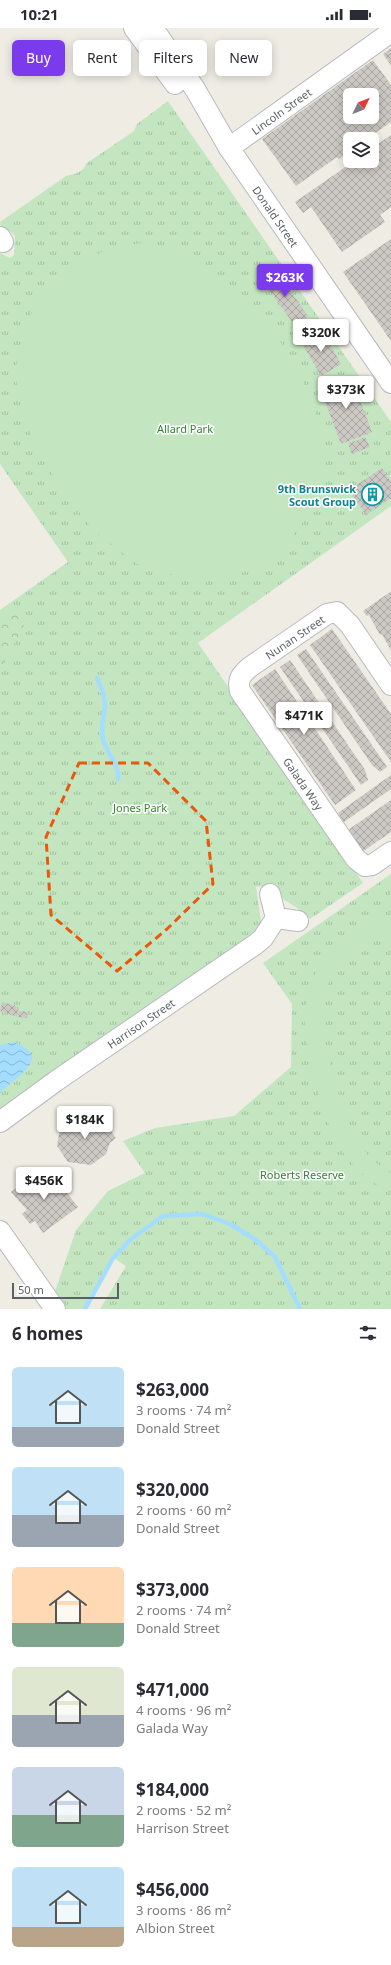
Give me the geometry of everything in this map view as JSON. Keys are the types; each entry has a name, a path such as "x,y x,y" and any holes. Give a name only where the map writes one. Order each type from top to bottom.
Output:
{"street":[{"name":"Donald Street","path":"134,28 175,84 229,148"},
{"name":"Donald Street","path":"152,28 195,89 229,148 391,383"},
{"name":"Lincoln Street","path":"229,148 391,32"},
{"name":"Nunan Street","path":"239,676 327,614 337,612 350,625 391,685"},
{"name":"Galada Way","path":"239,676 238,684 240,691 356,859 365,866 372,865 391,852"},
{"path":"270,894 276,918 298,921"},
{"name":"Harrison Street","path":"0,1122 63,1076 256,944 263,938 276,918"},
{"path":"0,1231 55,1309"}],"highlighted area":[{"path":"79,763 148,763 206,821 213,884 167,929 117,971 51,915 46,837"}],"green space":[{"path":"168,101 391,422 391,506 198,643 363,883 310,919 283,899 277,884 256,887 262,928 0,1112 0,610 68,562 0,464 0,253 10,258 14,255 15,236 11,232 1,228 0,222 66,176 81,171 87,163 134,131 137,124"},
{"name":"Allard Park","path":"148,242 181,252 222,277 260,314 287,351 306,389 325,439 322,481 307,517 283,548 257,568 221,579 183,578 137,564 93,530 56,482 26,425 15,374 23,332 40,294 69,271 107,249"},
{"path":"4,609 26,621 0,671 0,612"},
{"name":"Roberts Reserve","path":"391,874 391,1309 100,1309 126,1266 113,1258 85,1309 49,1309 76,1230 108,1191 145,1173 123,1141 155,1128 234,1116 291,1067 292,1004 263,963"},
{"path":"391,919 391,935 371,940 360,946 334,973 325,993 322,1005 322,1017 328,1054 342,1105 352,1132 368,1155 378,1165 391,1173 391,1191 376,1184 362,1174 340,1148 334,1137 317,1087 306,1035 305,1011 308,994 314,976 331,951 353,931 377,921"}],"water":[{"path":"14,1042 26,1048 31,1054 32,1061 22,1074 0,1093 0,1045"}],"building":[{"path":"391,48 391,66 383,54"},
{"path":"373,60 391,85 391,122 377,132 343,132 343,156 339,159 337,157 296,186 262,139"},
{"path":"391,135 391,207 380,215 385,222 342,252 311,207 303,213 295,202 344,168 379,168 379,143"},
{"path":"391,239 391,341 343,272"},
{"path":"276,270 308,316 295,326 262,280"},
{"path":"315,330 321,341 326,337 341,364 321,376 302,343 307,340 305,336"},
{"path":"351,377 372,432 341,444 320,388"},
{"path":"365,437 370,447 352,454 348,444"},
{"name":"9th Brunswick Scout Group","path":"382,468 391,482 391,498 366,515 349,490"},
{"path":"390,592 391,651 369,615 367,616 363,611"},
{"path":"332,629 391,714 391,762 310,645"},
{"path":"306,649 387,767 380,772 372,765 297,655"},
{"path":"290,660 365,770 368,780 361,785 280,667"},
{"path":"275,669 356,790 335,805 252,685"},
{"path":"391,775 391,789 344,822 338,813"},
{"path":"391,800 391,832 362,852 348,830"},
{"path":"2,1002 19,1007 17,1017 0,1011"},
{"path":"19,1011 28,1012 27,1018 18,1017"},
{"path":"80,1114 95,1120 100,1115 116,1138 110,1143 106,1154 91,1165 68,1162 57,1146 60,1128"},
{"path":"40,1170 48,1182 55,1178 78,1207 43,1233 35,1221 30,1224 22,1214 27,1210 11,1192"}],"waterway":[{"path":"97,678 105,701 102,735 117,769 118,779"},
{"path":"85,1309 113,1258 131,1239 163,1216 202,1214 230,1224 256,1240 275,1257 300,1309"}],"place":[{"name":"9th Brunswick Scout Group","path":"372,494"}],"park label":[{"name":"Jones Park","path":"140,807"}]}
